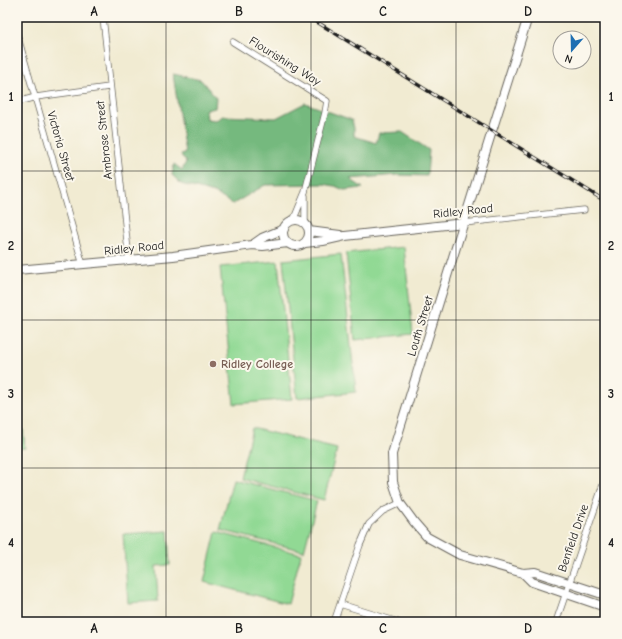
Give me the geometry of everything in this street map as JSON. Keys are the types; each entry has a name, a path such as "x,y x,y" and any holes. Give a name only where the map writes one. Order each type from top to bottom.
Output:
{"main road":[{"name":"Louth Street","path":"528,17 392,454 393,482 400,503 427,537 460,555 523,573 535,572 605,595"},
{"path":"293,221 298,221 307,228 308,239 305,243 294,246 288,243 284,238 284,229 286,225 293,221"},
{"name":"Ridley Road","path":"305,243 345,236 464,224"},
{"name":"Ridley Road","path":"307,228 345,236"},
{"name":"Ridley Road","path":"252,245 262,238 284,229"},
{"name":"Ridley Road","path":"17,270 172,256 252,245 263,246 288,243"},
{"name":"Louth Street","path":"523,573 532,582 605,607"}],"street":[{"name":"Ambrose Street","path":"103,17 109,88 129,260"},
{"name":"Victoria Street","path":"17,34 83,265"},
{"name":"Flourishing Way","path":"233,42 327,101 305,192 293,221"},
{"path":"17,102 36,97 109,88"},
{"name":"Flourishing Way","path":"305,192 307,228"},
{"name":"Ridley Road","path":"464,224 584,210"},
{"name":"Benfield Drive","path":"556,622 605,479"},
{"path":"334,622 360,545 369,524 383,511 400,503"},
{"path":"340,604 398,622"}],"green space":[{"path":"173,74 201,80 216,98 215,108 206,110 207,119 216,120 223,116 276,118 305,103 352,120 354,136 376,143 379,133 402,132 429,150 427,176 397,175 350,179 363,188 344,190 335,186 323,184 265,185 233,204 214,193 181,184 172,175 174,164 182,170 186,162 181,155 185,153"},
{"path":"404,247 413,334 355,340 346,253"},
{"path":"341,254 356,392 297,398 283,260"},
{"path":"278,261 292,399 234,404 220,267"},
{"path":"252,428 337,449 324,500 240,478"},
{"path":"23,429 25,448 17,449 17,430"},
{"path":"233,479 317,501 304,551 220,530"},
{"path":"168,531 170,565 156,566 158,601 128,603 123,534"},
{"path":"216,532 301,554 288,604 204,582"}],"railway":[{"path":"309,17 605,201"}],"place":[{"name":"Ridley College","path":"213,364"}]}
